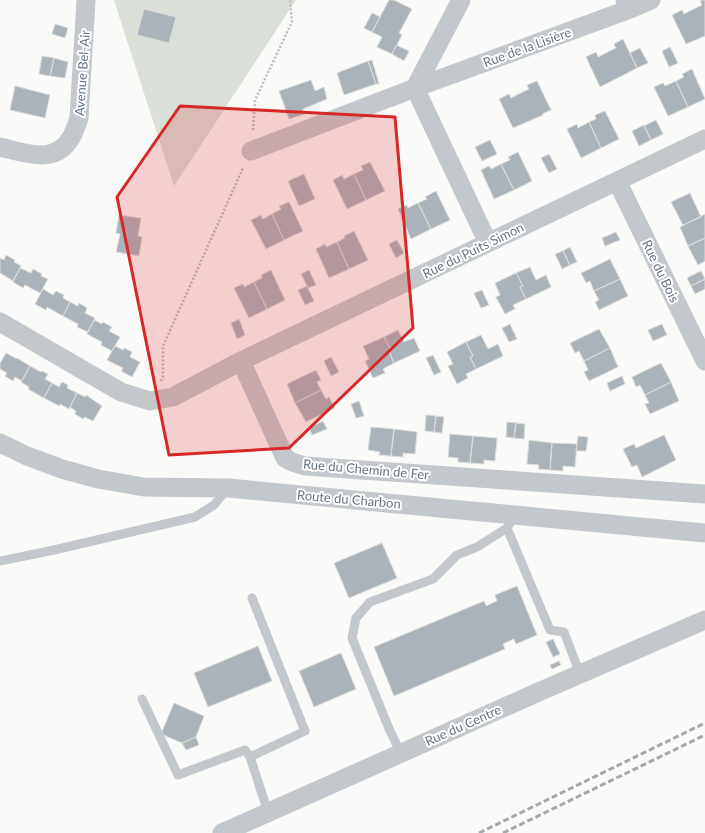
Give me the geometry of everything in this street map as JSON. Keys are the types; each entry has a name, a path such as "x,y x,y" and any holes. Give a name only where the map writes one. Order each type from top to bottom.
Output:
{"street":[{"name":"Avenue Bel-Air","path":"0,147 34,155 52,154 62,148 72,136 79,118 86,0"},
{"path":"461,0 415,88 488,243"},
{"name":"Rue de la Lisière","path":"251,151 627,5 651,0"},
{"name":"Rue du Puits Simon","path":"241,361 705,139"},
{"name":"Rue du Bois","path":"617,181 705,361"},
{"path":"0,322 121,392 150,400 173,397 241,361"},
{"name":"Rue du Chemin de Fer","path":"241,361 285,458 305,466 705,494"},
{"name":"Route du Charbon","path":"0,443 27,456 62,469 98,479 144,487 228,488 511,522 705,533"},
{"name":"Rue du Centre","path":"222,833 705,620"}],"lane":[{"path":"0,561 195,517 214,505 228,488"},
{"path":"401,753 390,731 352,638 356,618 370,602 433,579 457,555 477,547 511,522 550,630 564,632 580,674"},
{"path":"250,757 305,731 252,598"},
{"path":"142,699 178,775 245,750 250,757 268,812"}],"path":[{"path":"150,400 163,377 163,346 251,151 255,100 292,22 290,0"}],"highlighted area":[{"path":"180,106 395,117 413,328 289,448 169,455 117,197"}],"shaded area":[{"path":"114,0 296,0 174,186 120,19"}],"building":[{"path":"389,0 394,0 412,9 399,33 402,35 392,54 377,47 382,37 372,32"},
{"path":"705,0 705,36 686,44 672,15 682,10 684,14 702,5 700,1"},
{"path":"144,9 176,17 169,43 137,35"},
{"path":"372,13 380,17 372,32 364,28"},
{"path":"55,24 68,28 65,38 52,34"},
{"path":"623,39 637,68 600,87 586,57 596,52 598,57 616,48 614,44"},
{"path":"396,45 409,51 404,61 392,54"},
{"path":"670,47 678,63 669,67 662,51"},
{"path":"640,48 648,63 637,68 630,53"},
{"path":"42,56 54,58 50,76 39,74"},
{"path":"54,58 68,62 65,78 50,76"},
{"path":"372,60 379,84 376,84 368,61"},
{"path":"368,61 376,84 344,95 337,73"},
{"path":"692,69 705,99 688,107 676,81 684,77 682,74"},
{"path":"311,80 315,91 324,87 327,99 303,109 305,114 289,119 279,91"},
{"path":"537,81 551,110 513,128 499,99 509,94 511,98 529,89 527,85"},
{"path":"676,81 688,107 668,116 654,87 663,83 665,86"},
{"path":"15,86 50,95 45,118 10,110"},
{"path":"605,111 619,139 601,148 589,122 596,119 595,115"},
{"path":"656,120 663,134 651,140 644,126"},
{"path":"589,122 601,148 581,158 567,129 577,124 578,128"},
{"path":"644,125 651,140 639,146 632,131"},
{"path":"490,140 497,154 482,161 475,147"},
{"path":"518,152 532,181 514,190 501,164 510,160 508,157"},
{"path":"549,154 557,169 549,173 541,158"},
{"path":"370,162 385,191 366,200 354,174 363,170 361,166"},
{"path":"501,164 514,190 494,199 481,170 489,166 491,169"},
{"path":"304,174 315,199 299,206 288,181"},
{"path":"354,174 366,200 347,209 333,180 342,175 344,179"},
{"path":"436,191 450,220 431,229 418,203 427,199 425,197"},
{"path":"690,193 701,217 683,225 671,202"},
{"path":"289,202 303,231 284,240 272,214 281,209 279,206"},
{"path":"418,203 431,229 411,239 398,209 407,205 408,208"},
{"path":"272,214 284,240 266,249 251,220 261,215 263,219"},
{"path":"705,214 705,238 688,246 680,227"},
{"path":"119,215 141,218 138,236 142,237 139,256 116,252 120,234 116,233"},
{"path":"354,231 368,260 349,269 337,242 345,238 344,236"},
{"path":"616,232 620,240 605,246 602,238"},
{"path":"705,238 705,261 698,265 688,246"},
{"path":"397,240 404,253 396,258 389,244"},
{"path":"337,242 349,269 329,278 316,249 325,244 326,247"},
{"path":"570,247 577,262 570,265 563,251"},
{"path":"563,251 570,265 562,269 555,254"},
{"path":"6,255 15,260 14,262 21,266 13,281 0,273 0,258 4,260"},
{"path":"610,259 620,279 594,291 590,281 586,283 581,273"},
{"path":"530,267 536,280 546,275 551,287 526,299 520,287 523,286 516,273"},
{"path":"20,268 31,273 33,269 42,274 41,276 48,279 40,293 25,285 23,288 13,282"},
{"path":"271,270 285,300 267,309 254,282 262,278 261,275"},
{"path":"309,270 316,285 308,288 301,274"},
{"path":"701,271 705,279 691,286 687,278"},
{"path":"516,273 523,286 520,287 526,299 513,305 515,309 505,314 496,297 500,295 495,283"},
{"path":"620,279 628,296 599,310 595,302 599,300 594,291"},
{"path":"705,279 705,289 695,294 691,286"},
{"path":"254,282 267,309 249,318 234,288 243,284 244,287"},
{"path":"307,286 314,301 305,305 298,290"},
{"path":"43,289 53,295 56,291 64,295 63,298 70,302 63,316 47,307 46,310 35,304"},
{"path":"482,290 489,305 481,308 474,293"},
{"path":"70,302 78,306 79,303 87,308 85,313 95,318 88,332 77,327 78,324 63,316"},
{"path":"239,319 245,335 237,339 231,323"},
{"path":"94,320 102,324 103,322 112,327 109,331 120,337 112,351 101,345 102,342 87,334"},
{"path":"510,324 517,339 509,342 502,328"},
{"path":"662,324 667,335 653,341 648,330"},
{"path":"599,329 610,348 584,361 579,351 575,353 570,343"},
{"path":"398,330 404,342 414,338 420,351 394,363 389,351 391,350 384,337"},
{"path":"481,335 488,349 498,344 503,356 476,369 470,357 473,356 466,342"},
{"path":"384,337 391,350 389,351 394,363 383,369 385,373 373,378 365,361 369,359 363,346"},
{"path":"466,342 473,356 470,357 476,369 466,374 468,378 457,384 448,366 453,364 447,352"},
{"path":"115,346 132,352 130,357 140,362 132,377 121,371 123,368 107,360"},
{"path":"610,348 618,367 589,381 584,372 588,370 584,361"},
{"path":"6,353 30,366 22,381 15,377 13,381 5,376 7,373 0,369 0,363"},
{"path":"433,355 441,372 434,375 426,358"},
{"path":"331,357 339,372 331,376 324,361"},
{"path":"661,363 671,382 645,395 640,385 636,387 632,377"},
{"path":"30,366 48,374 45,379 52,383 44,398 28,389 29,387 21,382"},
{"path":"316,370 321,380 317,382 321,390 295,403 287,384"},
{"path":"622,376 625,384 610,391 607,383"},
{"path":"62,382 68,385 67,388 77,393 69,409 60,404 59,406 44,398 52,383 59,387"},
{"path":"671,382 679,401 650,414 645,404 649,403 645,395"},
{"path":"321,390 326,399 329,397 335,408 306,422 295,403"},
{"path":"77,393 85,397 86,395 102,406 93,421 85,417 83,419 75,414 76,411 70,407"},
{"path":"359,401 364,416 356,418 351,404"},
{"path":"426,415 436,416 434,432 425,431"},
{"path":"436,416 444,417 442,433 434,432"},
{"path":"323,421 327,429 312,435 309,428"},
{"path":"507,422 516,423 514,438 506,437"},
{"path":"516,423 525,424 524,439 514,438"},
{"path":"371,427 394,429 391,456 379,455 380,452 368,450"},
{"path":"394,429 417,432 415,454 403,453 403,457 391,456"},
{"path":"450,434 473,436 470,463 458,462 458,458 448,457"},
{"path":"664,435 676,460 642,477 637,465 632,467 623,449 634,444 636,448"},
{"path":"473,436 497,438 495,461 484,460 484,464 470,463"},
{"path":"578,436 588,437 586,451 576,451"},
{"path":"529,440 552,443 550,470 538,469 539,465 527,464"},
{"path":"552,443 577,444 575,467 563,466 563,471 550,470"},
{"path":"382,543 397,578 349,598 334,563"},
{"path":"517,586 537,635 516,644 514,639 503,644 505,649 394,696 374,647 484,601 486,606 497,601 495,595"},
{"path":"553,639 560,654 553,657 546,642"},
{"path":"258,646 272,681 208,707 194,673"},
{"path":"341,653 356,689 314,707 299,671"},
{"path":"559,661 561,665 552,669 550,665"},
{"path":"174,703 204,716 196,737 182,743 161,734"},
{"path":"196,737 199,745 186,750 182,743"}],"railway":[{"path":"479,833 705,723"},
{"path":"503,833 705,735"}]}
